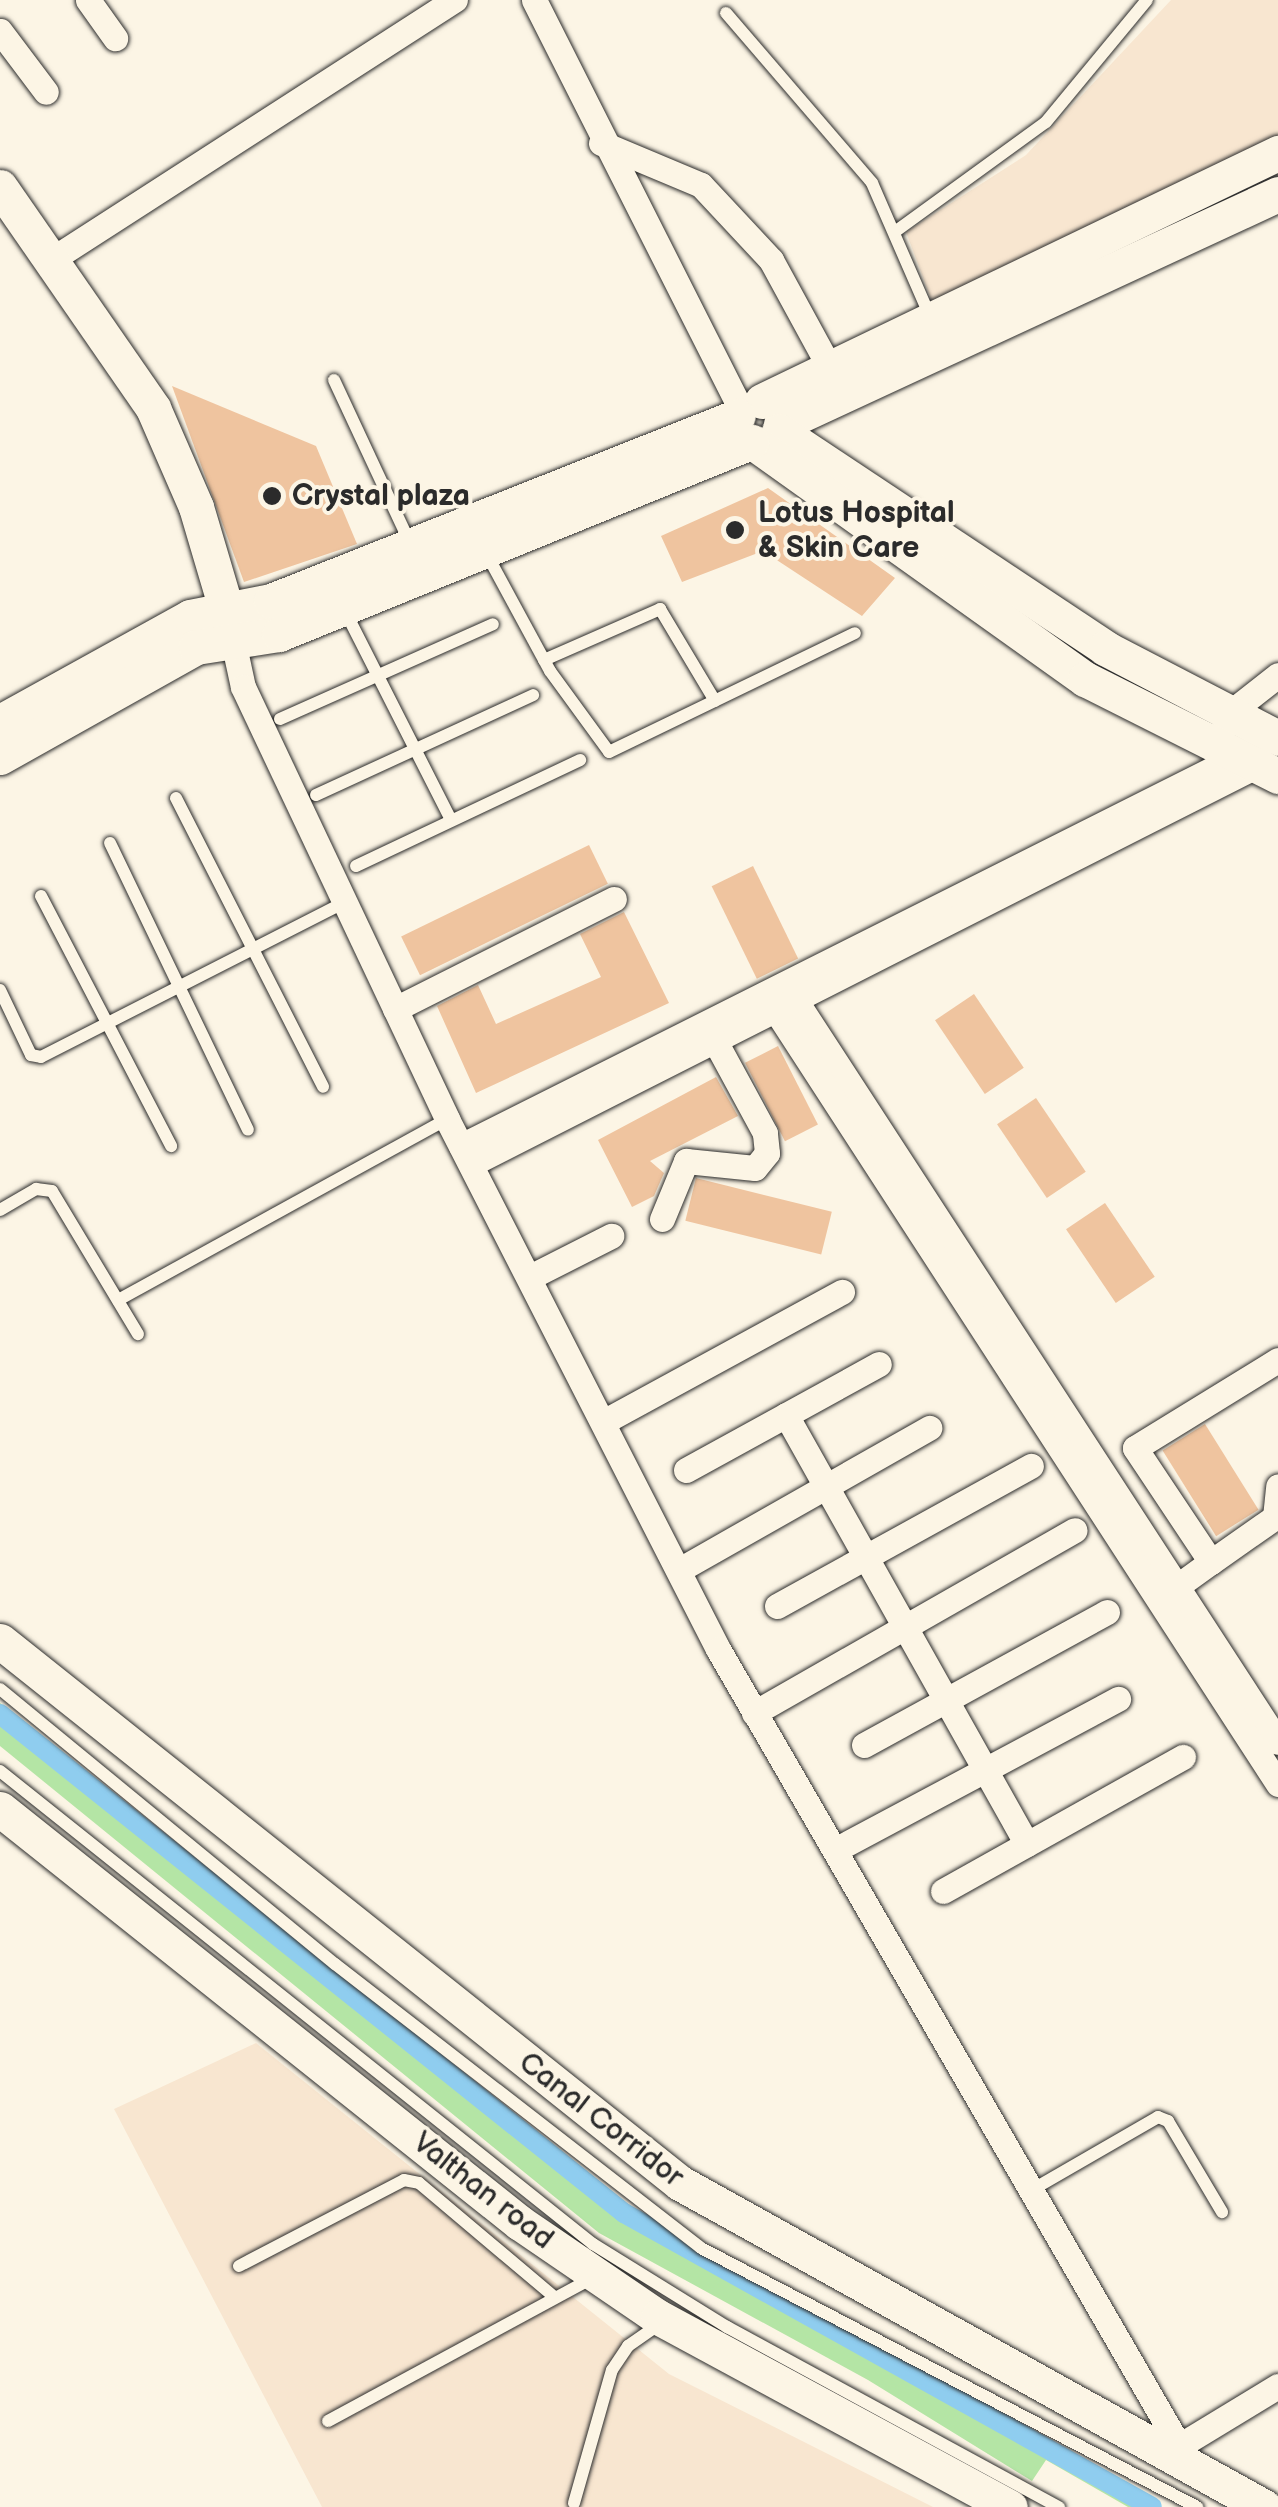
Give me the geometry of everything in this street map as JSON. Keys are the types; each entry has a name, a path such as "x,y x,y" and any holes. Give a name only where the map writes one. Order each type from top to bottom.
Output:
{"street":[{"path":"88,0 115,38"},
{"path":"54,258 455,0"},
{"path":"534,0 601,143 758,424 1085,679 1244,753"},
{"path":"0,31 46,92"},
{"path":"601,143 701,185 770,260 830,368"},
{"path":"0,757 270,601 411,546 758,424 830,368 1278,153"},
{"path":"0,187 54,258 153,408 196,507 230,623 243,687 447,1119 532,1276 754,1712 1030,2191 1173,2450 1278,2386"},
{"path":"0,722 190,617 278,634 1278,194"},
{"path":"1244,753 1278,675"},
{"path":"466,1155 1278,738"},
{"path":"395,1009 614,900"},
{"path":"466,1155 715,1042 780,997"},
{"path":"780,997 1179,1584 1278,1742"},
{"path":"780,997 1278,1784"},
{"path":"662,1219 686,1161 746,1169 767,1154 765,1134 715,1042"},
{"path":"532,1276 611,1236"},
{"path":"606,1421 842,1292"},
{"path":"1211,1562 1135,1448 1278,1360"},
{"path":"686,1470 879,1364"},
{"path":"786,1415 989,1768 1027,1844"},
{"path":"679,1570 929,1428"},
{"path":"777,1606 1030,1466"},
{"path":"1179,1584 1274,1517 1278,1486"},
{"path":"754,1712 1075,1530"},
{"path":"864,1745 1106,1612"},
{"name":"Canal Corridor","path":"0,1641 680,2184 1173,2450 1264,2507"},
{"path":"834,1850 1118,1699"},
{"path":"942,1891 1183,1757"},
{"name":"Valthan road","path":"0,1809 597,2276 665,2321 1010,2507"}],"lane":[{"path":"896,231 1046,122 1147,0"},
{"path":"726,13 864,172 896,231 931,319"},
{"path":"334,380 411,546"},
{"path":"482,547 544,660 610,752 855,633"},
{"path":"343,607 451,820"},
{"path":"544,660 660,609 715,700"},
{"path":"280,719 492,624"},
{"path":"316,795 533,696"},
{"path":"356,866 580,760"},
{"path":"176,798 323,1086"},
{"path":"110,843 248,1130"},
{"path":"41,896 171,1146"},
{"path":"0,990 31,1055 52,1054 345,902"},
{"path":"118,1300 447,1119"},
{"path":"0,1210 36,1189 52,1192 138,1334"},
{"path":"0,1689 334,1964 701,2248 1197,2507"},
{"path":"0,1771 593,2244 727,2326 1059,2507"},
{"path":"1030,2191 1158,2117 1222,2212"},
{"path":"240,2266 404,2180 419,2182 553,2296"},
{"path":"328,2420 553,2296 597,2276"},
{"path":"574,2503 612,2370 628,2346 665,2321"}],"shaded area":[{"path":"1171,0 1278,0 1278,140 934,307 906,232 1026,155"},
{"path":"256,2043 669,2374 933,2507 322,2507 114,2109"}],"green space":[{"path":"0,1703 621,2219 1159,2507 1128,2507 1046,2460 1032,2481 868,2380 599,2233 0,1746"}],"building":[{"name":"Crystal plaza","path":"172,386 316,446 357,544 244,582"},
{"path":"768,488 895,578 862,616 763,551 682,582 661,536"},
{"path":"589,845 608,884 420,975 401,937"},
{"path":"753,866 798,959 757,979 712,886"},
{"path":"624,912 669,1003 476,1093 437,1006 478,985 496,1024 601,977 580,934"},
{"path":"974,994 1024,1068 985,1094 935,1020"},
{"path":"778,1046 818,1124 785,1141 745,1063"},
{"path":"716,1077 738,1116 650,1161 664,1173 654,1196 632,1207 598,1140"},
{"path":"1036,1098 1086,1172 1047,1198 997,1124"},
{"path":"696,1178 832,1212 821,1255 685,1221"},
{"path":"1105,1203 1155,1277 1116,1303 1066,1229"},
{"path":"1205,1424 1259,1510 1216,1536 1163,1450"}],"waterway":[{"path":"0,1714 624,2213 1152,2507"}],"place":[{"name":"Crystal plaza","path":"272,496"},
{"name":"Lotus Hospital & Skin Care","path":"735,530"}]}
